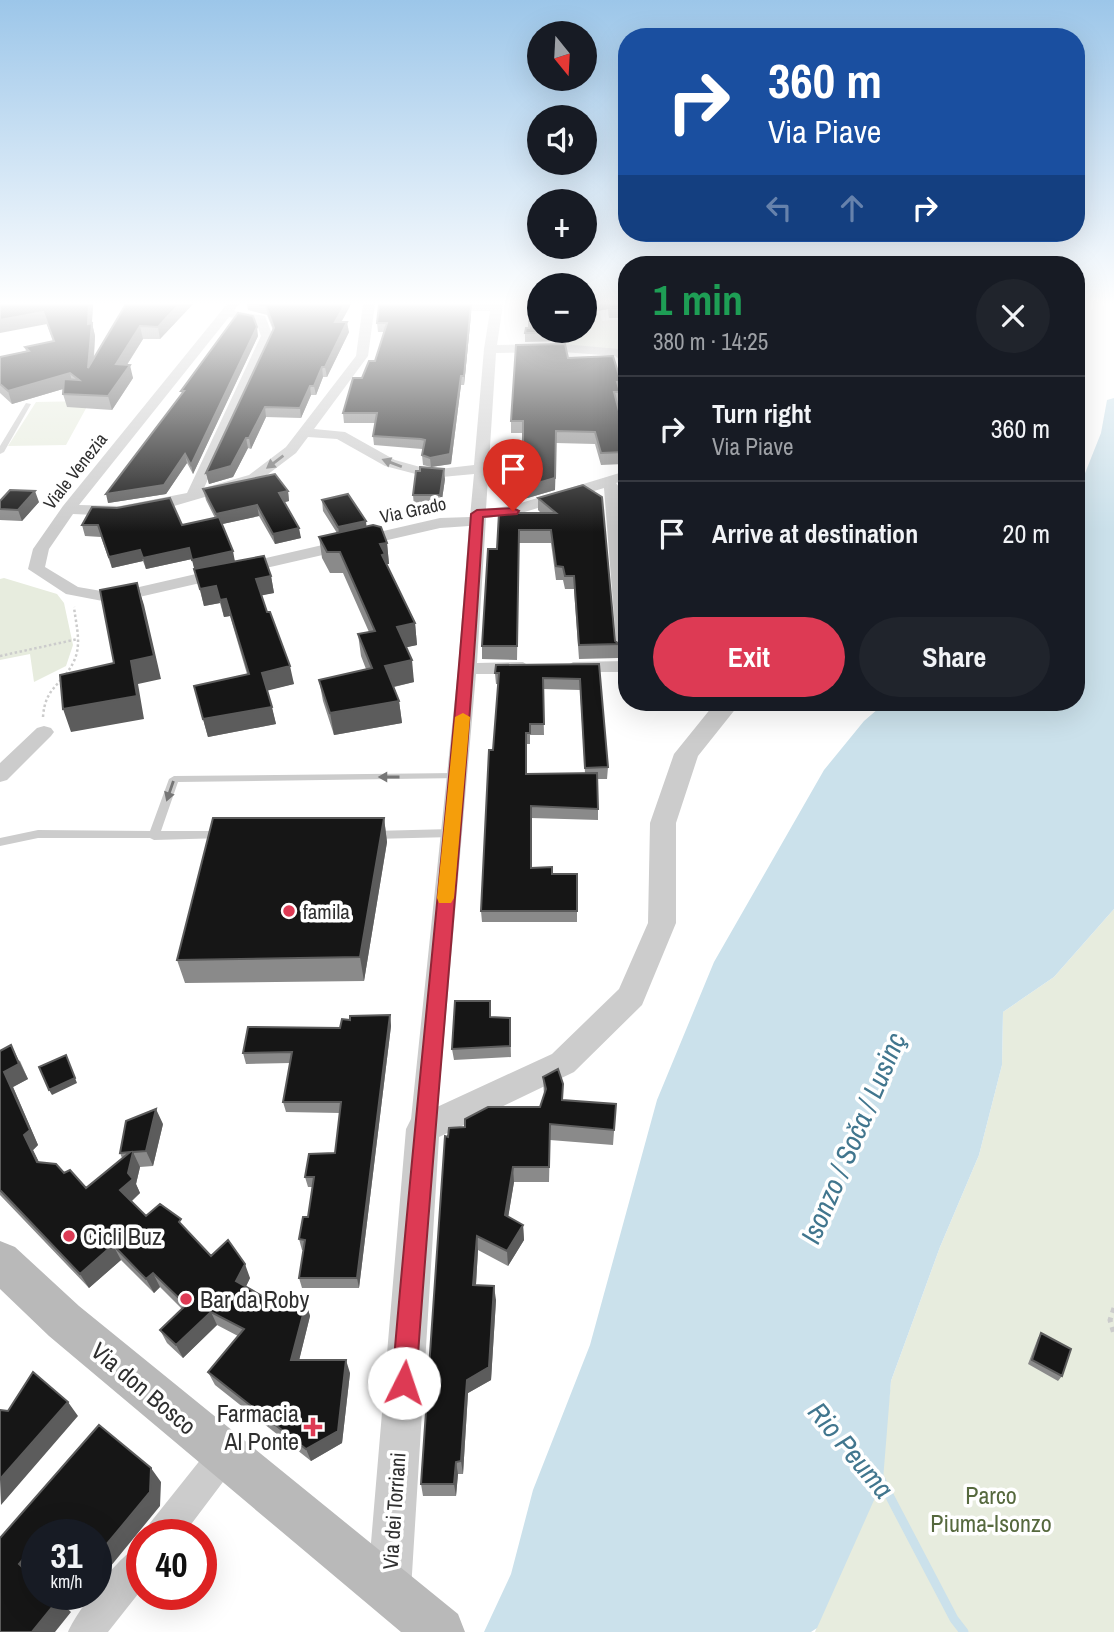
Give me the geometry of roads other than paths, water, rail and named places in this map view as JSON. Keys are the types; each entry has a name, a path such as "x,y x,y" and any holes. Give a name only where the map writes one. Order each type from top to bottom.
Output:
{"main road":[{"name":"Via don Bosco","path":"0,1261 64,1321 440,1632"}],"street":[{"name":"Viale Venezia","path":"36,569 41,549 68,509 171,380"},
{"path":"193,495 246,380"},
{"path":"68,509 120,511 254,478 291,450 344,380"},
{"name":"Via dei Torriani","path":"388,1590 424,1129 467,669 488,380"},
{"path":"304,432 340,435 390,463 431,474 483,469"},
{"name":"Via Grado","path":"36,569 67,590 82,595 113,598 440,523 513,511 618,478"},
{"path":"605,482 611,487 618,565"},
{"path":"467,669 618,667"},
{"path":"424,1129 563,1063 631,996 662,923 663,823 686,754 722,711"},
{"path":"0,775 44,732"},
{"path":"174,1519 223,1455"},
{"path":"86,1632 126,1582"}],"lane":[{"path":"0,452 28,404"},
{"path":"154,836 174,779 457,776"},
{"path":"360,835 452,833"},
{"path":"0,842 38,834 229,835"}],"water":[{"name":"Isonzo / Soča / Lusinç","path":"1114,398 1114,909 1054,977 1003,1012 1002,1065 979,1155 940,1247 891,1381 883,1480 817,1628 811,1632 484,1632 511,1574 533,1490 590,1345 657,1100 714,962 824,770 864,721 876,711 1085,711 1085,473 1101,433 1107,400"}],"waterway":[{"name":"Rio Peuma","path":"878,1474 954,1619 964,1632"}],"place":[{"name":"famila","path":"289,911"},
{"name":"Cicli Buz","path":"69,1236"},
{"name":"Bar da Roby","path":"186,1299"},
{"name":"Farmacia Al Ponte","path":"313,1427"}],"park label":[{"name":"Parco Piuma-Isonzo","path":"991,1509"}]}
